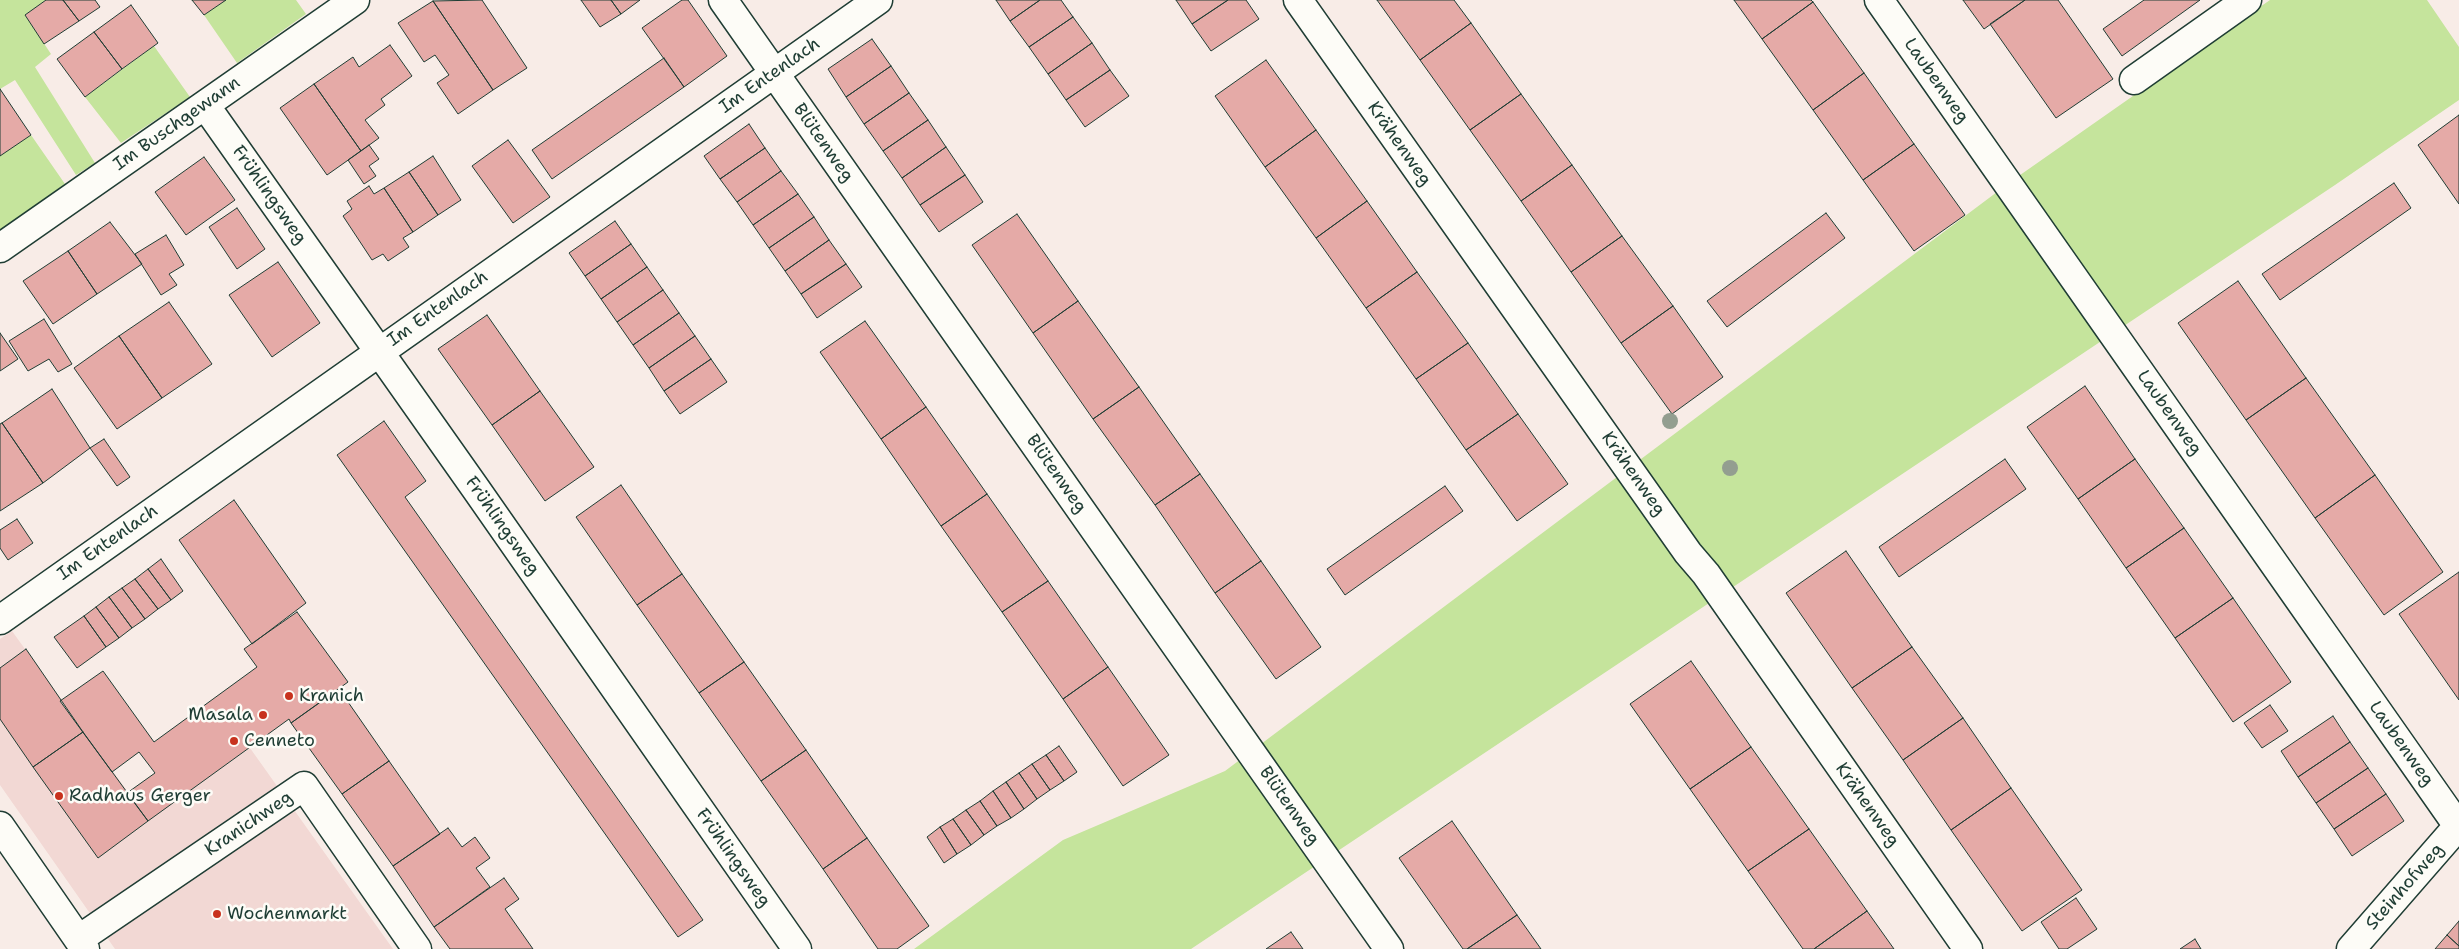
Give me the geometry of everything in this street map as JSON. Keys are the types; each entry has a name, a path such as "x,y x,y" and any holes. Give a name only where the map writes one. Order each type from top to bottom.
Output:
{"street":[{"name":"Im Buschgewann","path":"0,248 355,0"},
{"name":"Blütenweg","path":"723,0 1389,949"},
{"name":"Im Entenlach","path":"0,620 878,0"},
{"name":"Krähenweg","path":"1298,0 1688,553 1711,582 1968,949"},
{"name":"Laubenweg","path":"1879,0 2459,825"},
{"path":"2134,80 2247,0"},
{"name":"Frühlingsweg","path":"205,105 797,949"},
{"name":"Kranichweg","path":"0,826 82,944 304,786 417,949"},
{"name":"Steinhofweg","path":"2351,949 2459,825"}],"shaded area":[{"path":"12,631 148,820 250,748 393,949 115,949 0,785 0,639"}],"green space":[{"path":"0,0 46,0 25,15 51,54 35,67 95,163 76,175 15,80 0,89"},
{"path":"226,0 296,0 306,14 237,63 204,15"},
{"path":"2270,0 2427,0 2459,47 2459,100 2335,185 1191,949 914,949 1063,840 1225,771 2013,180"},
{"path":"154,46 190,97 121,143 85,97"},
{"path":"31,135 65,184 0,230 0,156"}],"building":[{"path":"46,0 63,0 79,21 44,44 25,15"},
{"path":"63,0 95,0 100,7 79,21"},
{"path":"192,0 226,0 204,15"},
{"path":"482,0 527,68 493,90 433,1"},
{"path":"581,0 611,0 621,14 600,27"},
{"path":"611,0 640,0 621,14"},
{"path":"682,0 688,0 727,56 684,87 642,28"},
{"path":"996,0 1040,0 1010,21"},
{"path":"1040,0 1061,0 1073,17 1029,47 1010,21"},
{"path":"1176,0 1228,0 1192,24"},
{"path":"1228,0 1246,0 1259,19 1211,51 1192,24"},
{"path":"1377,0 1454,0 1471,23 1420,60"},
{"path":"1734,0 1811,0 1813,2 1762,39"},
{"path":"1963,0 2025,0 1984,29"},
{"path":"2025,0 2058,0 2113,79 2056,118 1990,24"},
{"path":"2144,0 2200,0 2122,56 2103,29"},
{"path":"433,1 493,90 458,114 437,83 449,75 435,55 424,62 398,23"},
{"path":"1813,2 1864,73 1813,110 1762,39"},
{"path":"131,5 158,43 122,69 94,32"},
{"path":"1073,17 1092,43 1048,74 1029,47"},
{"path":"1471,23 1521,94 1470,130 1420,60"},
{"path":"94,32 122,69 85,97 57,59"},
{"path":"872,39 891,66 846,97 828,69"},
{"path":"1092,43 1110,70 1066,100 1048,74"},
{"path":"390,45 412,76 381,99 385,105 365,120 379,138 361,151 314,84 353,57 359,67"},
{"path":"664,58 684,87 552,179 532,150"},
{"path":"1266,60 1316,130 1265,167 1215,96"},
{"path":"891,66 909,93 864,124 846,97"},
{"path":"1110,70 1129,96 1085,127 1066,100"},
{"path":"1864,73 1914,144 1863,180 1813,110"},
{"path":"314,84 361,151 327,175 280,108"},
{"path":"0,89 31,135 0,156"},
{"path":"909,93 928,120 883,151 864,124"},
{"path":"1521,94 1572,165 1521,201 1470,130"},
{"path":"2459,115 2459,204 2418,145"},
{"path":"928,120 946,147 902,178 883,151"},
{"path":"749,124 765,148 720,179 704,156"},
{"path":"1316,130 1367,201 1316,238 1265,167"},
{"path":"508,140 550,197 513,223 472,166"},
{"path":"1914,144 1965,215 1914,251 1863,180"},
{"path":"369,145 379,159 369,166 376,176 364,184 348,160"},
{"path":"946,147 965,175 920,205 902,178"},
{"path":"765,148 781,171 737,202 720,179"},
{"path":"433,156 461,200 438,215 409,172"},
{"path":"204,157 235,200 186,235 155,192"},
{"path":"1572,165 1622,236 1571,272 1521,201"},
{"path":"781,171 798,194 753,225 737,202"},
{"path":"409,172 438,215 413,232 384,188"},
{"path":"965,175 983,202 939,232 920,205"},
{"path":"2394,183 2411,208 2280,300 2262,274"},
{"path":"369,186 374,194 384,188 413,232 403,238 409,247 388,261 383,254 372,260 343,216 352,209 347,201"},
{"path":"798,194 814,217 769,248 753,225"},
{"path":"1367,201 1417,272 1366,308 1316,238"},
{"path":"237,208 265,249 237,269 209,227"},
{"path":"1826,213 1845,238 1727,327 1707,301"},
{"path":"1017,214 1078,301 1033,333 972,245"},
{"path":"814,217 829,240 785,271 769,248"},
{"path":"615,221 631,244 585,276 569,253"},
{"path":"110,222 142,264 97,294 68,251"},
{"path":"166,235 184,265 169,274 177,285 161,295 135,254"},
{"path":"1622,236 1673,306 1621,343 1571,272"},
{"path":"829,240 846,264 801,294 785,271"},
{"path":"631,244 647,267 601,299 585,276"},
{"path":"68,251 97,294 53,324 23,281"},
{"path":"278,262 320,323 272,357 229,295"},
{"path":"846,264 862,287 817,318 801,294"},
{"path":"647,267 663,290 617,322 601,299"},
{"path":"1417,272 1468,343 1416,379 1366,308"},
{"path":"2238,281 2306,378 2246,420 2178,323"},
{"path":"663,290 679,313 633,345 617,322"},
{"path":"1078,301 1139,387 1093,419 1033,333"},
{"path":"169,302 212,364 162,398 119,336"},
{"path":"1673,306 1723,377 1672,414 1621,343"},
{"path":"679,313 695,336 649,368 633,345"},
{"path":"487,315 540,391 492,425 438,349"},
{"path":"44,319 72,364 58,372 49,359 28,371 9,341"},
{"path":"865,321 926,407 881,439 820,352"},
{"path":"0,333 18,359 0,371"},
{"path":"119,336 162,398 117,429 74,368"},
{"path":"695,336 711,359 664,391 649,368"},
{"path":"1468,343 1518,414 1466,450 1416,379"},
{"path":"711,359 727,382 680,414 664,391"},
{"path":"2306,378 2375,475 2315,518 2246,420"},
{"path":"2085,386 2135,459 2078,499 2027,427"},
{"path":"1139,387 1200,474 1155,505 1093,419"},
{"path":"52,389 90,448 43,483 2,423"},
{"path":"540,391 594,467 545,501 492,425"},
{"path":"926,407 987,494 941,526 881,439"},
{"path":"1518,414 1568,484 1517,521 1466,450"},
{"path":"384,421 426,481 405,497 703,920 678,937 337,455"},
{"path":"2,423 43,483 0,511 0,424"},
{"path":"104,439 130,477 117,486 90,448"},
{"path":"2005,459 2026,489 1899,577 1879,547"},
{"path":"2135,459 2184,528 2126,568 2078,499"},
{"path":"1200,474 1261,561 1215,593 1155,505"},
{"path":"2375,475 2443,572 2384,615 2315,518"},
{"path":"621,485 682,574 637,605 576,517"},
{"path":"1445,486 1463,511 1345,595 1327,569"},
{"path":"987,494 1048,581 1002,612 941,526"},
{"path":"234,500 306,603 252,644 179,540"},
{"path":"17,519 33,543 8,560 0,548 0,530"},
{"path":"2184,528 2233,598 2175,638 2126,568"},
{"path":"1846,551 1912,647 1852,688 1786,593"},
{"path":"161,559 183,591 171,600 148,569"},
{"path":"1261,561 1321,647 1276,679 1215,593"},
{"path":"148,569 171,600 158,609 135,579"},
{"path":"2459,572 2459,700 2399,614"},
{"path":"682,574 744,662 699,693 637,605"},
{"path":"135,579 158,609 145,619 122,588"},
{"path":"1048,581 1108,667 1063,699 1002,612"},
{"path":"122,588 145,619 132,628 109,597"},
{"path":"109,597 132,628 119,638 96,607"},
{"path":"2233,598 2291,682 2233,722 2175,638"},
{"path":"96,607 119,638 106,647 84,616"},
{"path":"297,612 348,682 291,723 289,719 148,821 127,793 155,773 139,752 112,772 60,701 103,671 154,742 257,667 244,649"},
{"path":"84,616 106,647 77,668 54,637"},
{"path":"1912,647 1963,718 1903,760 1852,688"},
{"path":"26,649 83,732 33,767 0,719 0,668"},
{"path":"1691,661 1751,747 1690,789 1630,704"},
{"path":"744,662 806,750 761,781 699,693"},
{"path":"1108,667 1169,755 1123,786 1063,699"},
{"path":"339,689 389,761 342,794 291,723"},
{"path":"2270,705 2288,731 2262,748 2244,723"},
{"path":"2333,716 2350,742 2298,777 2281,751"},
{"path":"1963,718 2011,788 1951,830 1903,760"},
{"path":"83,732 148,821 98,858 33,767"},
{"path":"2350,742 2368,768 2316,803 2298,777"},
{"path":"1059,746 1077,772 1064,781 1046,755"},
{"path":"1751,747 1809,829 1748,871 1690,789"},
{"path":"806,750 867,838 823,869 761,781"},
{"path":"1046,755 1064,781 1050,790 1032,764"},
{"path":"389,761 440,834 393,866 342,794"},
{"path":"1032,764 1050,790 1037,799 1019,773"},
{"path":"2368,768 2386,794 2334,829 2316,803"},
{"path":"1019,773 1037,799 1024,809 1006,782"},
{"path":"1006,782 1024,809 1011,818 993,791"},
{"path":"2011,788 2082,890 2022,931 1951,830"},
{"path":"993,791 1011,818 997,826 980,801"},
{"path":"2386,794 2404,821 2352,856 2334,829"},
{"path":"980,801 997,826 984,835 966,810"},
{"path":"966,810 984,835 971,845 953,819"},
{"path":"953,819 971,845 957,854 940,827"},
{"path":"1452,821 1517,915 1467,949 1463,949 1399,858"},
{"path":"940,827 957,854 944,863 927,837"},
{"path":"448,828 462,847 475,837 490,858 476,868 490,887 434,927 393,866"},
{"path":"1809,829 1867,911 1814,949 1803,949 1748,871"},
{"path":"867,838 929,926 897,949 878,949 823,869"},
{"path":"504,878 519,899 505,909 533,949 450,949 434,927"},
{"path":"2076,898 2097,929 2067,949 2059,949 2041,922"},
{"path":"1867,911 1894,949 1814,949"},
{"path":"1517,915 1541,949 1467,949"},
{"path":"2459,921 2459,946 2447,935"},
{"path":"1291,932 1303,949 1266,949"},
{"path":"2447,935 2459,946 2459,949 2435,949"},
{"path":"2195,939 2201,949 2180,949"}],"place":[{"name":"Kranich","path":"289,696"},
{"name":"Masala","path":"263,715"},
{"name":"Cenneto","path":"234,741"},
{"name":"Radhaus Gerger","path":"59,796"},
{"name":"Wochenmarkt","path":"217,914"}]}
